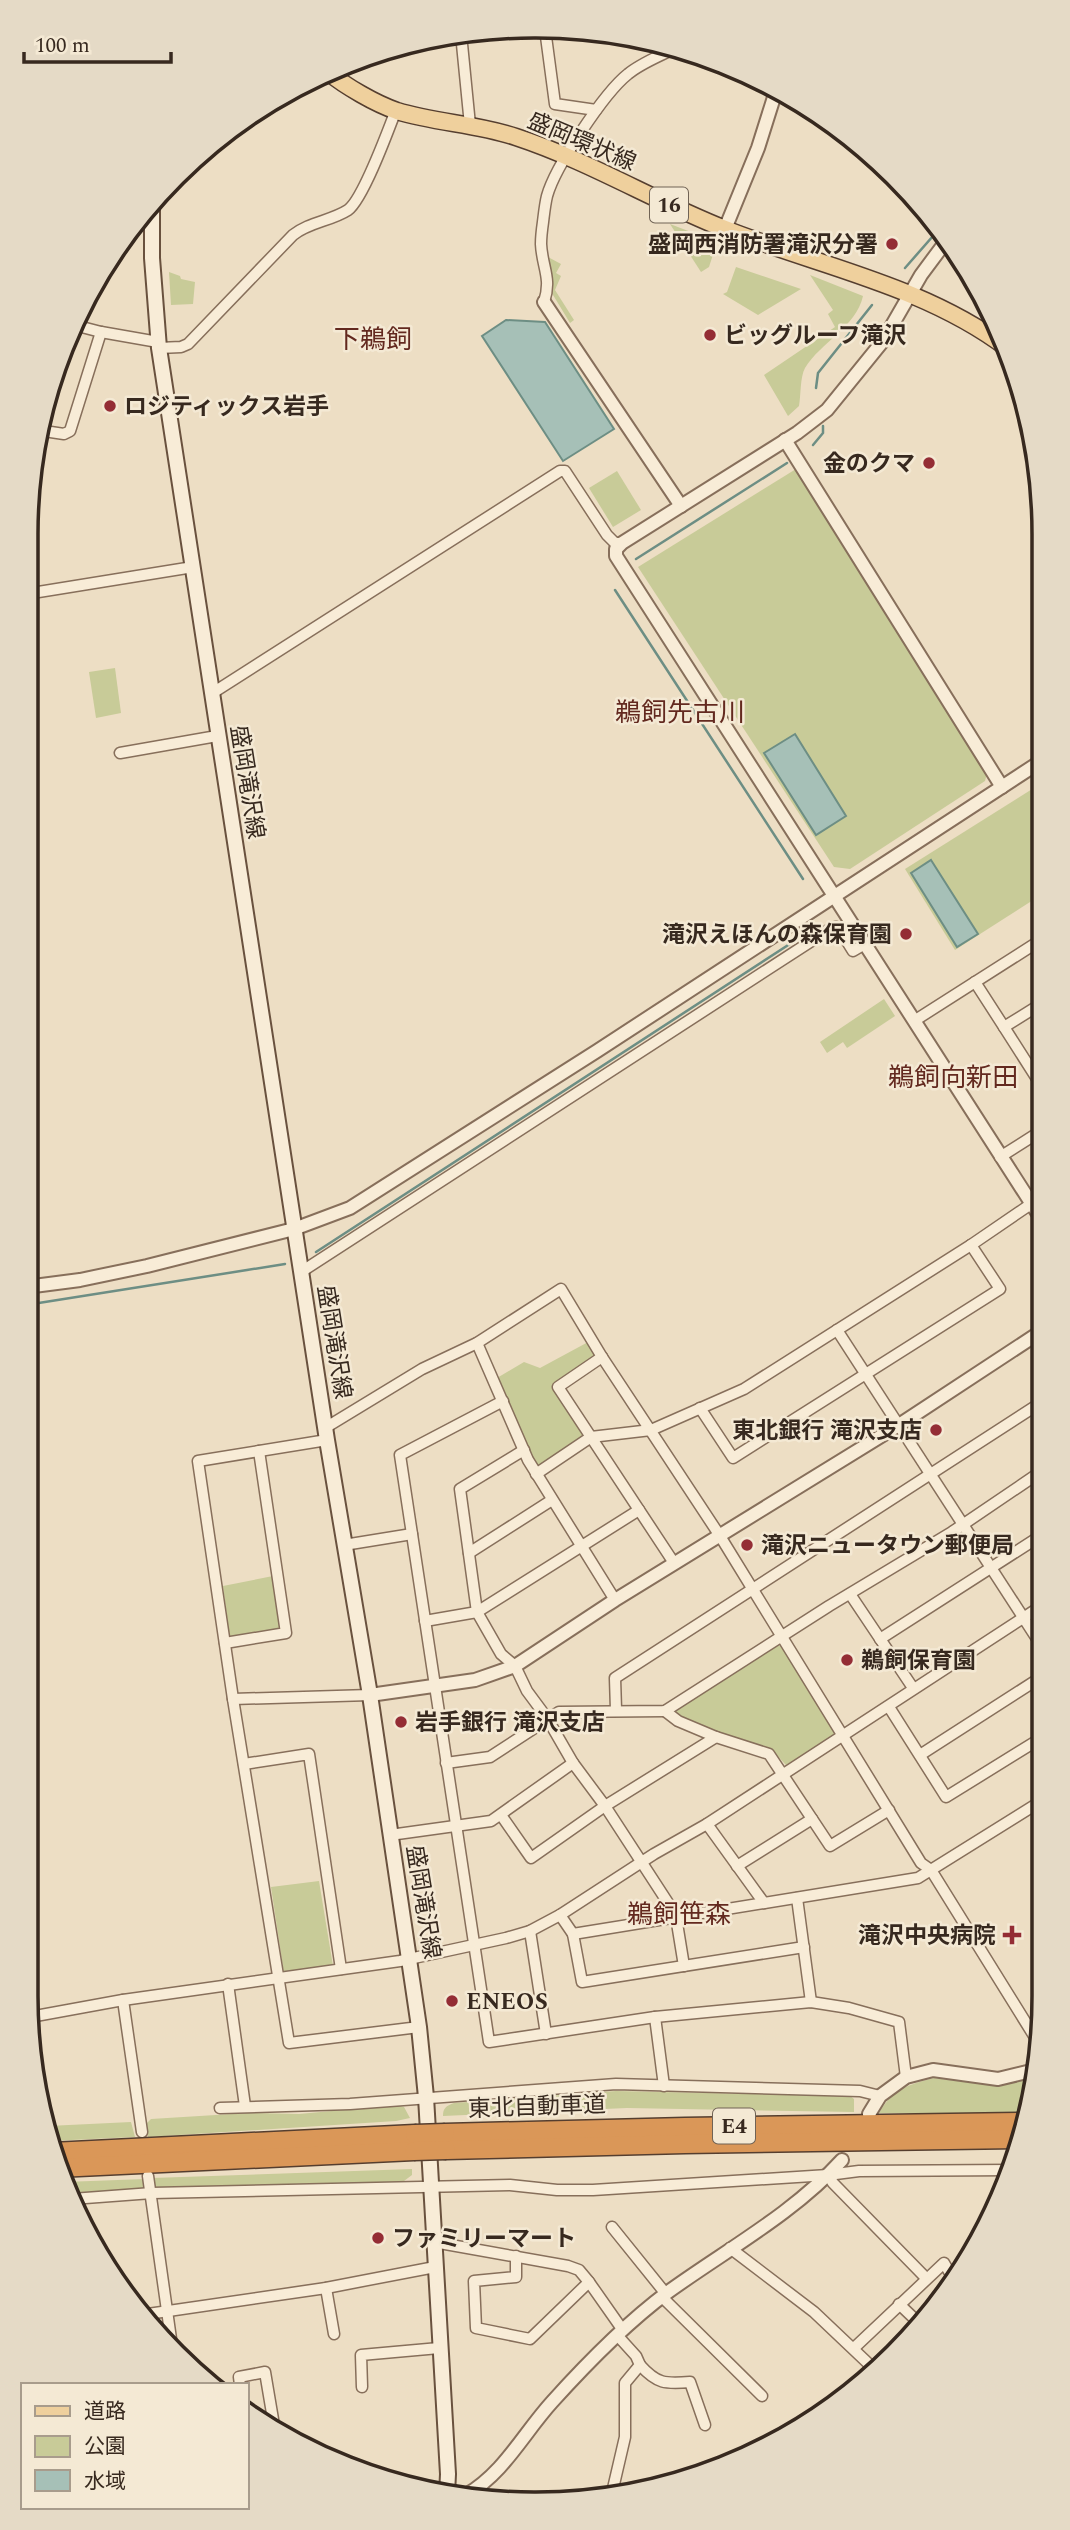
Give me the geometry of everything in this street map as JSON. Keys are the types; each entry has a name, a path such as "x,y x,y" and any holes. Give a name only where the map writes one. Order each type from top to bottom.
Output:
{"highway":[{"name":"東北自動車道","path":"64,2152 445,2142 685,2127 1015,2122"},
{"name":"東北自動車道","path":"445,2142 699,2143 1010,2139"},
{"name":"東北自動車道","path":"69,2167 414,2143"}],"main road":[{"name":"盛岡環状線","path":"337,80 397,110 513,136 568,155 666,204 725,229 912,295 963,318 990,336"},
{"name":"盛岡滝沢線","path":"152,220 152,258 159,345 217,736 410,1958 426,2097 448,2483"}],"street":[{"path":"546,39 555,104 596,110"},
{"path":"462,44 470,125"},
{"path":"663,55 629,73 596,110 548,193 541,244 548,276 548,290 544,302 681,506"},
{"path":"725,229 758,148 773,100"},
{"path":"84,328 159,345 181,347 188,344 301,228 349,209 368,175 397,110"},
{"path":"536,1474 591,1437 651,1430 744,1389 1031,1204 616,556 616,549 622,543 785,440 827,410 883,341 927,265 940,248"},
{"path":"50,431 64,434 70,431 101,332"},
{"path":"785,440 1002,787"},
{"path":"211,694 560,471 565,471 607,535 615,543 622,543"},
{"path":"38,592 193,567"},
{"path":"120,753 217,736"},
{"path":"38,1285 107,1275 294,1230 349,1208 1032,767"},
{"path":"301,1272 830,929 836,927 840,930 853,951 864,944"},
{"path":"914,1021 1032,946"},
{"path":"975,982 1032,1063"},
{"path":"1004,1027 1032,1010"},
{"path":"1000,1157 1032,1136"},
{"path":"700,1409 733,1458 1000,1289 971,1245"},
{"path":"419,2027 289,2043 233,1699 198,1461 259,1451 326,1434 422,1369 477,1343 561,1289 783,1637 920,1863 931,1870 1030,2029"},
{"path":"837,1330 1032,1630"},
{"path":"233,1699 370,1695 435,1688 475,1680 515,1666 615,1600 899,1425 1032,1338"},
{"path":"477,1343 536,1474 615,1600"},
{"path":"602,1357 558,1387 674,1563"},
{"path":"503,1401 400,1455 489,2042 655,2017 811,2002 849,2008 900,2022 906,2077"},
{"path":"616,1710 615,1678 1032,1409"},
{"path":"524,1450 460,1489 477,1612 501,1654 515,1666 527,1691 547,1718 573,1763 605,1806 676,1917 684,1966"},
{"path":"225,1643 286,1633 259,1451"},
{"path":"446,1763 489,1757 559,1712 665,1711 962,1525 1032,1478"},
{"path":"469,1553 552,1500"},
{"path":"425,1621 477,1612 639,1510"},
{"path":"344,1545 412,1534"},
{"path":"880,1639 1032,1541"},
{"path":"850,1594 914,1688"},
{"path":"39,2015 123,2000 410,1958 530,1931 708,1824 1032,1613"},
{"path":"919,1755 1032,1683"},
{"path":"889,1707 946,1797 1032,1744"},
{"path":"665,1711 678,1721 716,1737 769,1754 830,1846 889,1810"},
{"path":"501,1815 531,1858 605,1806 716,1737"},
{"path":"244,1764 309,1754 341,1969"},
{"path":"390,1835 491,1821 573,1763"},
{"path":"573,1934 918,1878 1032,1807"},
{"path":"737,1866 812,1819"},
{"path":"708,1824 764,1903"},
{"path":"797,1898 811,2002"},
{"path":"560,1915 573,1934 582,1982 804,1947"},
{"path":"530,1931 546,2034"},
{"path":"228,1984 245,2106"},
{"path":"123,2000 142,2132"},
{"path":"655,2017 664,2086"},
{"path":"869,2114 880,2096 906,2077 933,2070 998,2079 1025,2072"},
{"path":"220,2108 350,2104 616,2084 860,2091 880,2096"},
{"path":"477,2488 489,2480 512,2455 549,2406 619,2332 664,2295 812,2191 842,2160"},
{"path":"82,2198 152,2193 510,2185 558,2190 593,2190 859,2171 999,2170"},
{"path":"148,2175 170,2330"},
{"path":"828,2175 926,2278"},
{"path":"612,2227 664,2295 762,2396"},
{"path":"434,2242 579,2270 640,2365 652,2378 661,2382 690,2382 705,2424"},
{"path":"730,2248 814,2312 868,2363"},
{"path":"516,2256 516,2277 474,2281 476,2328 530,2339 589,2282"},
{"path":"854,2348 944,2263 948,2270"},
{"path":"154,2313 326,2288 435,2267"},
{"path":"326,2288 334,2334"},
{"path":"899,2304 912,2317"},
{"path":"362,2387 361,2355 439,2348"},
{"path":"614,2485 625,2437 625,2383 640,2365"},
{"path":"240,2383 239,2377 265,2372 272,2416"}],"green space":[{"path":"670,224 717,242 709,267 701,272"},
{"path":"548,257 561,264 556,273 561,276 555,290 574,320 570,323 550,290"},
{"path":"736,267 801,289 758,315 723,294 727,292"},
{"path":"169,272 181,279 195,282 193,304 171,305"},
{"path":"810,275 863,296 846,326 805,368 799,406 788,416 764,375 835,327 828,314 833,310"},
{"path":"796,469 987,773 985,781 850,869 834,867 638,567"},
{"path":"617,471 641,510 613,527 589,488"},
{"path":"115,668 121,713 96,718 89,672"},
{"path":"1032,789 1032,901 955,950 905,869"},
{"path":"884,999 895,1016 847,1048 843,1042 827,1053 820,1042"},
{"path":"590,1341 599,1356 555,1387 588,1437 536,1471 497,1378 524,1362 540,1368"},
{"path":"273,1576 282,1627 278,1631 230,1639 223,1586"},
{"path":"783,1645 838,1733 786,1765 770,1750 707,1730 683,1719 673,1711 773,1647"},
{"path":"319,1881 333,1966 284,1974 271,1887"},
{"path":"934,2078 998,2086 1024,2080 1017,2113 879,2113 895,2093"},
{"path":"616,2091 850,2096 854,2099 854,2112 627,2108 443,2116 446,2108 454,2103"},
{"path":"396,2105 404,2107 410,2118 148,2137 147,2123 151,2119 248,2113 299,2114"},
{"path":"131,2122 135,2137 60,2141 56,2126"},
{"path":"412,2169 412,2175 400,2184 156,2190 152,2178"},
{"path":"145,2179 143,2188 139,2191 80,2194 75,2182"}],"water":[{"path":"506,320 545,322 614,429 563,461 482,336"},
{"path":"795,734 846,816 816,835 764,753"},
{"path":"931,860 978,934 957,947 911,873"}],"waterway":[{"path":"905,268 932,237"},
{"path":"816,388 818,373 872,305"},
{"path":"813,445 823,433 823,426"},
{"path":"636,559 787,463"},
{"path":"615,590 803,879"},
{"path":"316,1252 816,927"},
{"path":"38,1303 285,1264"}],"place":[{"name":"盛岡西消防署滝沢分署","path":"892,244"},
{"name":"ビッグルーフ滝沢","path":"710,335"},
{"name":"ロジティックス岩手","path":"110,406"},
{"name":"金のクマ","path":"929,463"},
{"name":"滝沢えほんの森保育園","path":"906,934"},
{"name":"東北銀行 滝沢支店","path":"936,1430"},
{"name":"滝沢ニュータウン郵便局","path":"747,1545"},
{"name":"鵜飼保育園","path":"847,1660"},
{"name":"岩手銀行 滝沢支店","path":"401,1722"},
{"name":"滝沢中央病院","path":"1012,1935"},
{"name":"ENEOS","path":"452,2001"},
{"name":"ファミリーマート","path":"378,2238"}],"district":[{"name":"下鵜飼","path":"373,339"},
{"name":"鵜飼先古川","path":"680,712"},
{"name":"鵜飼向新田","path":"953,1077"},
{"name":"鵜飼笹森","path":"679,1914"}]}
